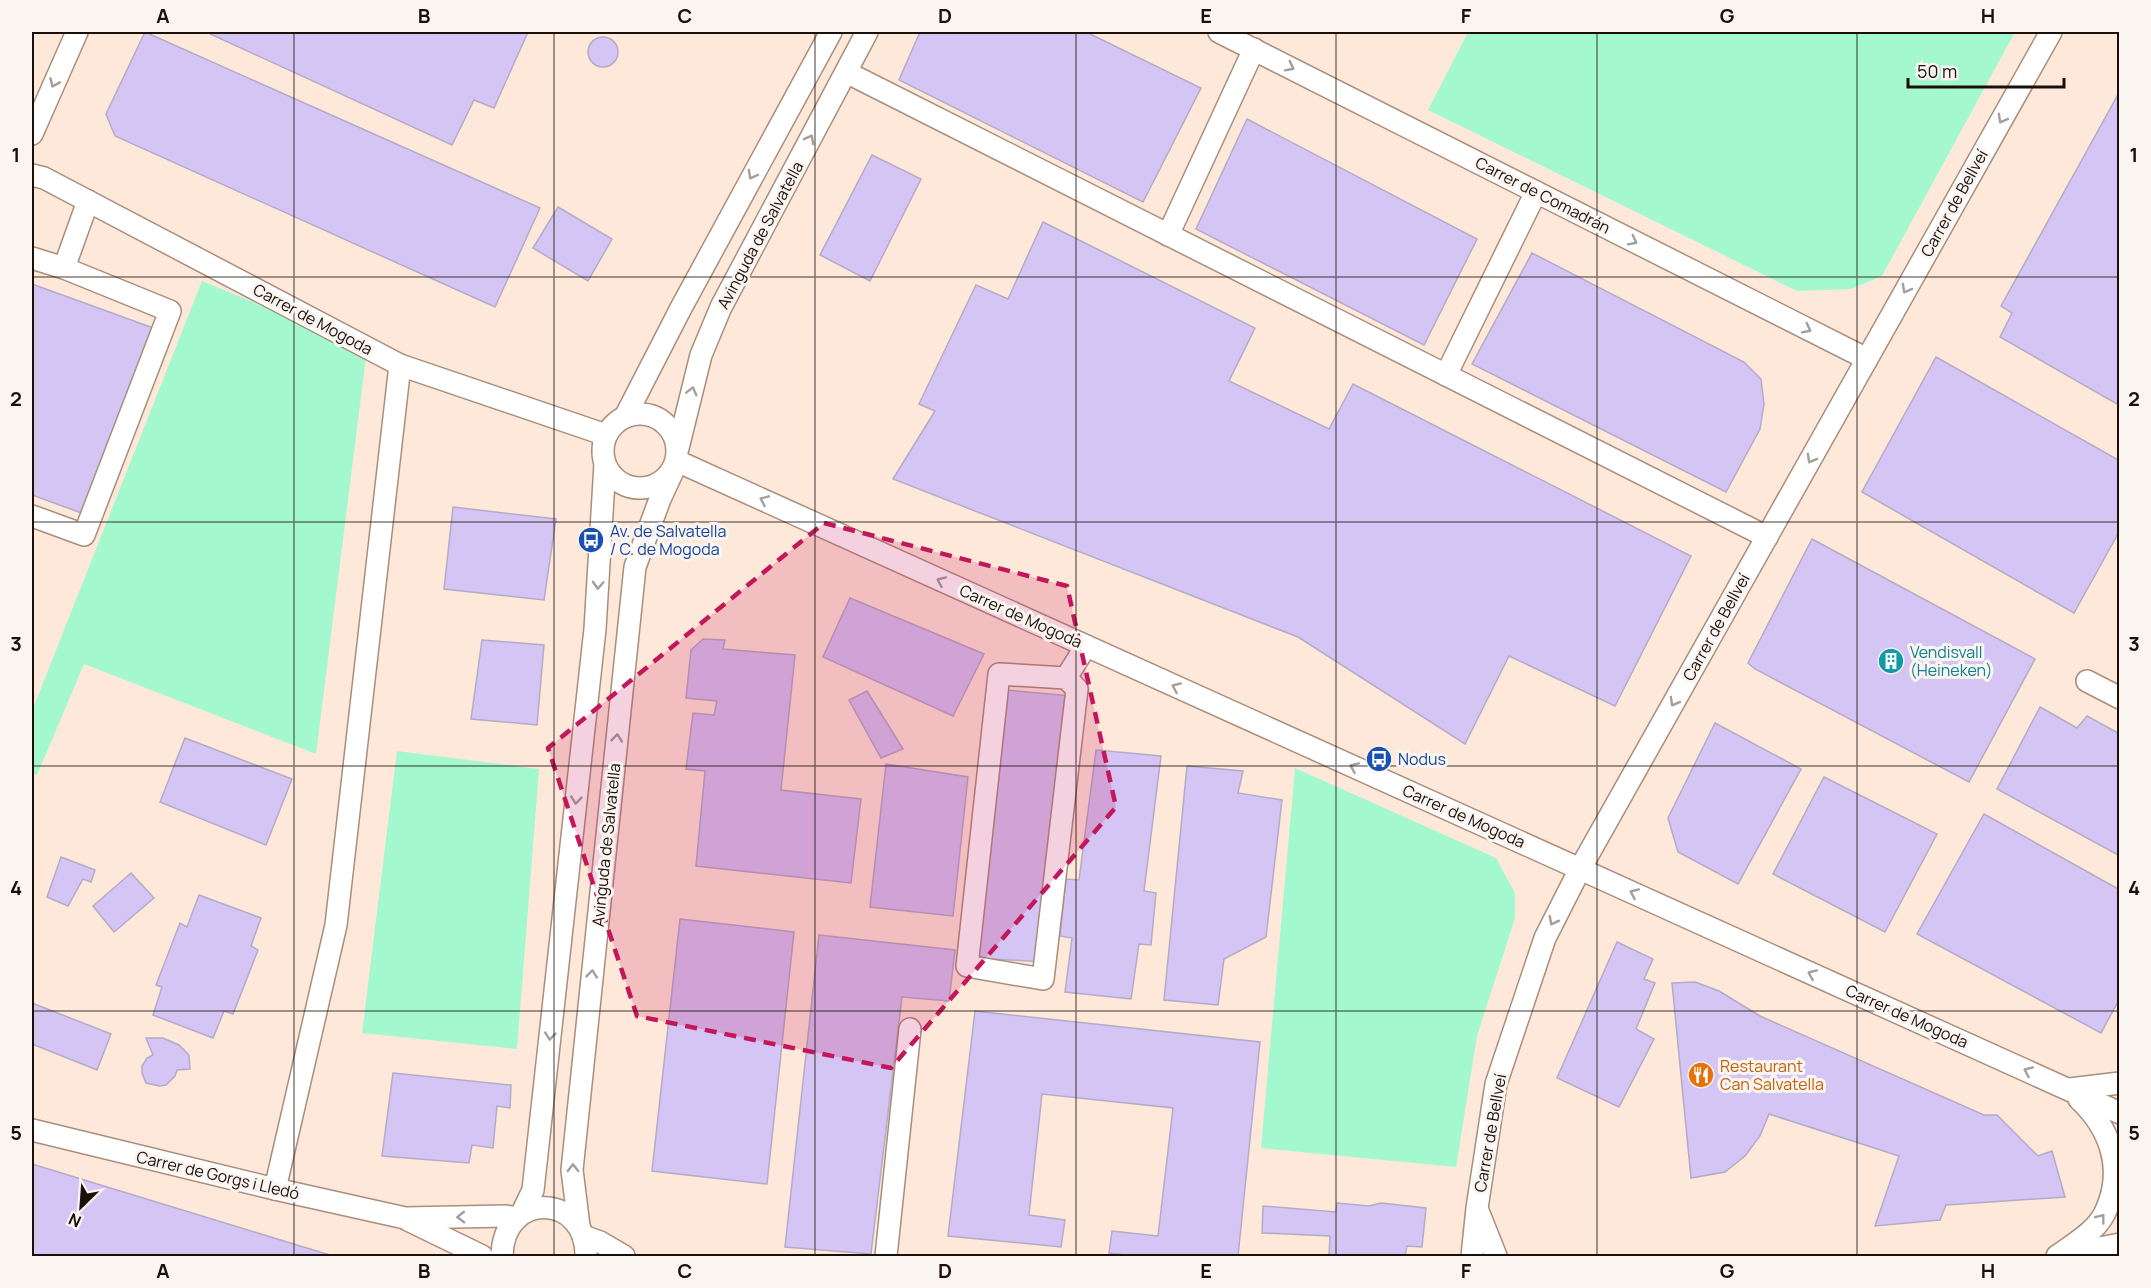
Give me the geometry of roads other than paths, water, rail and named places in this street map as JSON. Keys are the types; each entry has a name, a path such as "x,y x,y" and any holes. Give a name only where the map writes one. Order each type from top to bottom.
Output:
{"street":[{"path":"32,134 77,32"},
{"path":"625,417 681,308 831,32"},
{"name":"Avinguda de Salvatella","path":"583,1239 572,1170 635,567 676,460 701,355 721,307 867,32"},
{"name":"Carrer de Comadrán","path":"1219,32 1867,359"},
{"name":"Carrer de Bellveí","path":"1472,1257 1496,1084 1545,938 1580,869 2051,32"},
{"path":"1168,235 1254,49"},
{"path":"846,72 1767,537"},
{"name":"Carrer de Mogoda","path":"32,175 44,178 400,365 606,435"},
{"path":"1446,375 1536,192"},
{"path":"64,268 88,201"},
{"path":"32,258 64,268 170,311 84,535 32,516"},
{"path":"275,1190 336,925 400,365"},
{"path":"642,414 655,416 666,423 674,434 676,460 664,480 653,487 635,489 623,485 611,476 605,464 602,451 606,435 614,424 625,417 642,414"},
{"name":"Carrer de Mogoda","path":"676,460 2120,1113"},
{"name":"Avinguda de Salvatella","path":"502,1257 502,1240 510,1224 519,1216 533,1190 593,652 605,464"},
{"path":"1066,678 1086,646"},
{"path":"999,674 1066,678 1077,689 1043,979 967,966 999,674"},
{"path":"2087,681 2120,698"},
{"path":"886,1257 910,1029"},
{"path":"2068,1089 2120,1083"},
{"path":"2057,1256 2089,1233 2107,1209 2115,1174 2111,1145 2094,1113 2068,1089"},
{"name":"Carrer de Gorgs i Lledó","path":"32,1130 275,1190 405,1218 519,1216 537,1208 552,1208 570,1216 583,1239"},
{"path":"1477,1208 1496,1257"},
{"name":"Carrer de Gorgs i Lledó","path":"405,1218 482,1257"},
{"path":"583,1239 600,1242 624,1257"},
{"path":"2051,1257 2120,1245"},
{"path":"2057,1256 2066,1257"}],"place":[{"name":"Av. de Salvatella / C. de Mogoda","path":"591,540"},
{"name":"Vendisvall (Heineken)","path":"1891,661"},
{"name":"Nodus","path":"1379,759"},
{"name":"Restaurant Can Salvatella","path":"1701,1075"}]}
